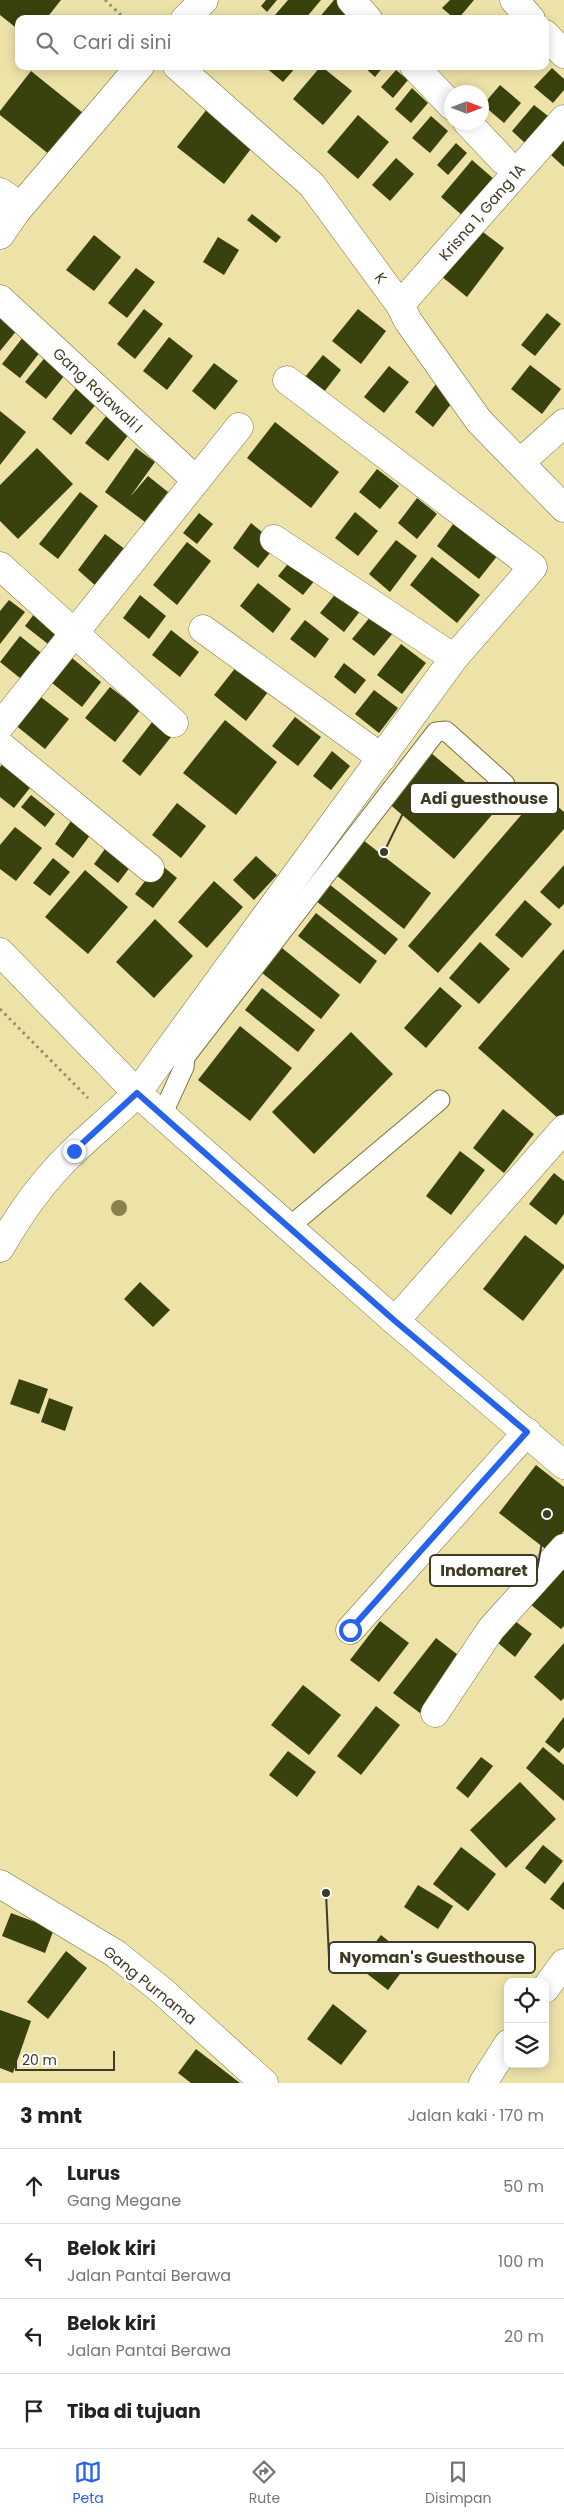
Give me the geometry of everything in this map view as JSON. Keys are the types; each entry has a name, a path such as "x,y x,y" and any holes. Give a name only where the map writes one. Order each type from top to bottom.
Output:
{"street":[{"path":"189,15 204,0"},
{"path":"351,0 364,15"},
{"path":"514,0 527,15"},
{"path":"549,38 564,54"},
{"path":"0,235 8,202 136,70"},
{"name":"K","path":"183,70 312,185 400,305 408,321 479,421 564,508"},
{"path":"418,70 444,98"},
{"name":"Krisna 1, Gang 1A","path":"400,305 564,119"},
{"path":"475,130 503,160"},
{"name":"Gang Rajawali I","path":"0,299 196,480"},
{"path":"0,1248 18,1217 48,1180 74,1151 110,1120 137,1093 454,658 533,567 287,380"},
{"path":"521,462 564,423"},
{"path":"0,726 239,427"},
{"path":"274,539 454,658"},
{"path":"0,566 174,723"},
{"path":"203,629 382,758"},
{"path":"0,745 150,868"},
{"path":"0,952 137,1093 395,1321 564,1465"},
{"path":"395,1321 564,1129"},
{"path":"350,1630 527,1432"},
{"path":"435,1713 491,1629 564,1548"},
{"name":"Gang Purnama","path":"0,1884 116,1954 161,1990 264,2083"},
{"path":"549,1984 564,1963"},
{"path":"483,2083 504,2050"}],"lane":[{"path":"162,1115 184,1066 185,1057 436,732 446,731 505,784"},
{"path":"289,1227 440,1100"}],"path":[{"path":"105,0 121,15"},
{"path":"0,1008 110,1120"}],"building":[{"path":"0,0 61,0 49,15 15,15 15,27 0,15"},
{"path":"266,0 277,0 267,12 261,6"},
{"path":"288,0 321,0 308,15 275,15"},
{"path":"334,0 342,0 348,15 321,15"},
{"path":"450,0 474,0 461,15 450,15 442,8"},
{"path":"552,68 564,79 564,90 553,103 534,87"},
{"path":"269,70 294,70 283,82"},
{"path":"318,70 326,70 352,91 323,125 293,99"},
{"path":"367,70 381,70 375,77"},
{"path":"396,70 408,80 393,98 381,87"},
{"path":"31,71 83,113 50,155 0,115 0,111"},
{"path":"500,85 521,103 504,123 489,110 489,98"},
{"path":"412,88 428,103 411,123 395,109"},
{"path":"211,104 257,141 224,184 177,147"},
{"path":"534,105 548,116 525,143 512,131"},
{"path":"358,115 389,142 358,179 327,152"},
{"path":"431,116 444,127 444,130 448,131 430,153 412,138"},
{"path":"564,140 564,167 551,155"},
{"path":"456,143 467,153 448,175 437,165"},
{"path":"396,158 414,174 390,201 372,185"},
{"path":"472,160 495,180 463,216 441,197"},
{"path":"252,214 281,237 276,243 247,220"},
{"path":"479,229 504,248 467,297 441,276"},
{"path":"94,235 121,257 94,291 66,270"},
{"path":"218,237 239,250 224,275 203,262"},
{"path":"136,268 155,282 127,318 108,303"},
{"path":"0,306 22,324 0,351"},
{"path":"144,309 163,324 135,359 117,344"},
{"path":"358,309 386,331 361,364 332,341"},
{"path":"547,313 561,324 535,356 521,345"},
{"path":"27,332 44,347 20,378 2,364"},
{"path":"169,337 193,356 167,390 143,371"},
{"path":"47,355 68,371 46,399 25,382"},
{"path":"323,355 341,370 324,392 305,377"},
{"path":"214,363 238,381 215,410 192,391"},
{"path":"530,365 561,389 542,414 511,389"},
{"path":"389,366 409,382 384,413 364,397"},
{"path":"436,384 455,399 433,427 415,412"},
{"path":"77,387 97,403 71,435 52,419"},
{"path":"0,411 26,432 0,465"},
{"path":"110,411 133,429 108,461 85,443"},
{"path":"275,422 339,472 311,508 247,458"},
{"path":"37,448 73,484 18,539 0,521 0,485"},
{"path":"136,448 155,462 130,497 148,476 168,492 145,522 105,492"},
{"path":"377,469 399,486 380,509 359,492"},
{"path":"80,492 98,506 58,559 39,544"},
{"path":"417,498 437,514 417,539 398,523"},
{"path":"355,512 378,531 358,556 335,538"},
{"path":"199,513 213,524 197,544 183,533"},
{"path":"459,516 502,550 479,579 437,546"},
{"path":"251,523 277,544 258,568 233,548"},
{"path":"105,534 126,550 97,587 78,570"},
{"path":"396,540 417,556 390,592 369,574"},
{"path":"187,542 211,561 177,605 153,585"},
{"path":"295,555 320,574 303,595 278,576"},
{"path":"432,557 480,595 457,623 410,585"},
{"path":"258,583 291,609 273,633 240,606"},
{"path":"341,587 364,606 344,632 320,613"},
{"path":"140,595 166,616 149,639 123,618"},
{"path":"9,600 25,612 0,644 0,611"},
{"path":"38,609 62,627 48,644 25,626"},
{"path":"371,616 393,633 374,656 352,639"},
{"path":"305,620 329,639 315,658 290,639"},
{"path":"171,630 199,652 180,677 152,655"},
{"path":"20,636 45,656 25,682 0,662"},
{"path":"401,644 426,663 402,694 377,675"},
{"path":"72,658 101,682 82,707 52,683"},
{"path":"240,662 271,688 246,721 214,695"},
{"path":"344,663 366,680 355,694 334,677"},
{"path":"110,687 140,710 115,742 85,718"},
{"path":"374,690 398,708 379,733 355,714"},
{"path":"37,694 69,719 45,749 14,724"},
{"path":"156,717 175,732 140,776 122,761"},
{"path":"295,717 321,737 298,766 272,746"},
{"path":"225,720 277,762 236,815 183,773"},
{"path":"332,751 350,766 331,790 313,776"},
{"path":"430,752 497,809 454,859 387,802"},
{"path":"9,756 37,779 14,808 0,797 0,767"},
{"path":"541,792 564,812 564,829 438,973 408,946"},
{"path":"31,795 55,814 45,827 21,807"},
{"path":"177,803 206,826 181,858 152,835"},
{"path":"73,818 91,834 73,858 55,844"},
{"path":"15,827 42,848 16,881 0,869 0,845"},
{"path":"363,840 431,893 404,929 336,875"},
{"path":"110,842 134,862 118,883 94,864"},
{"path":"256,856 277,875 254,900 233,880"},
{"path":"53,858 70,872 50,896 33,883"},
{"path":"159,863 177,878 153,908 135,894"},
{"path":"564,865 564,904 559,909 540,892"},
{"path":"85,870 128,907 88,954 45,917"},
{"path":"214,881 243,907 207,948 178,922"},
{"path":"329,884 398,939 385,955 316,901"},
{"path":"525,900 552,924 522,958 495,935"},
{"path":"316,913 377,961 360,984 298,936"},
{"path":"155,919 193,956 154,998 116,962"},
{"path":"480,942 510,969 479,1004 449,978"},
{"path":"282,948 340,995 321,1019 262,973"},
{"path":"564,949 564,1113 559,1119 478,1048"},
{"path":"440,987 462,1006 426,1048 404,1028"},
{"path":"262,988 315,1030 298,1052 245,1010"},
{"path":"240,1026 292,1068 250,1121 198,1080"},
{"path":"351,1032 393,1074 314,1154 272,1112"},
{"path":"503,1109 534,1134 504,1173 473,1148"},
{"path":"460,1151 485,1170 451,1215 426,1196"},
{"path":"554,1173 564,1181 564,1214 556,1225 529,1204"},
{"path":"525,1235 564,1265 564,1268 523,1321 483,1289"},
{"path":"140,1282 170,1310 153,1327 124,1299"},
{"path":"19,1379 48,1389 39,1414 10,1404"},
{"path":"49,1398 73,1407 65,1431 41,1422"},
{"path":"536,1465 564,1487 564,1531 548,1551 499,1513"},
{"path":"560,1566 564,1569 564,1626 561,1629 530,1604"},
{"path":"380,1621 409,1643 379,1682 350,1660"},
{"path":"515,1621 532,1634 515,1657 498,1643"},
{"path":"436,1638 462,1658 420,1713 393,1693"},
{"path":"564,1643 564,1698 561,1701 534,1677"},
{"path":"303,1685 341,1715 309,1755 271,1725"},
{"path":"376,1706 400,1725 361,1775 337,1756"},
{"path":"564,1717 564,1747 559,1753 545,1742"},
{"path":"543,1747 564,1765 564,1801 526,1768"},
{"path":"288,1751 316,1772 297,1797 269,1775"},
{"path":"481,1757 493,1766 468,1798 456,1788"},
{"path":"520,1782 556,1819 506,1868 470,1830"},
{"path":"543,1845 563,1861 545,1884 525,1868"},
{"path":"461,1847 496,1874 468,1911 433,1884"},
{"path":"564,1881 564,1910 550,1899"},
{"path":"418,1885 453,1906 438,1929 404,1907"},
{"path":"11,1913 54,1929 45,1953 2,1936"},
{"path":"381,1935 411,1959 388,1990 357,1966"},
{"path":"66,1951 87,1968 48,2019 27,2002"},
{"path":"333,2004 367,2031 341,2065 307,2039"},
{"path":"0,2010 31,2021 13,2073 0,2068"},
{"path":"196,2049 240,2083 191,2083 178,2073"}],"place":[{"name":"Adi guesthouse","path":"384,852"},
{"name":"Indomaret","path":"547,1514"},
{"name":"Nyoman's Guesthouse","path":"326,1893"}],"route":[{"path":"74,1151 110,1120 137,1093 395,1321 527,1432 350,1630"}]}
